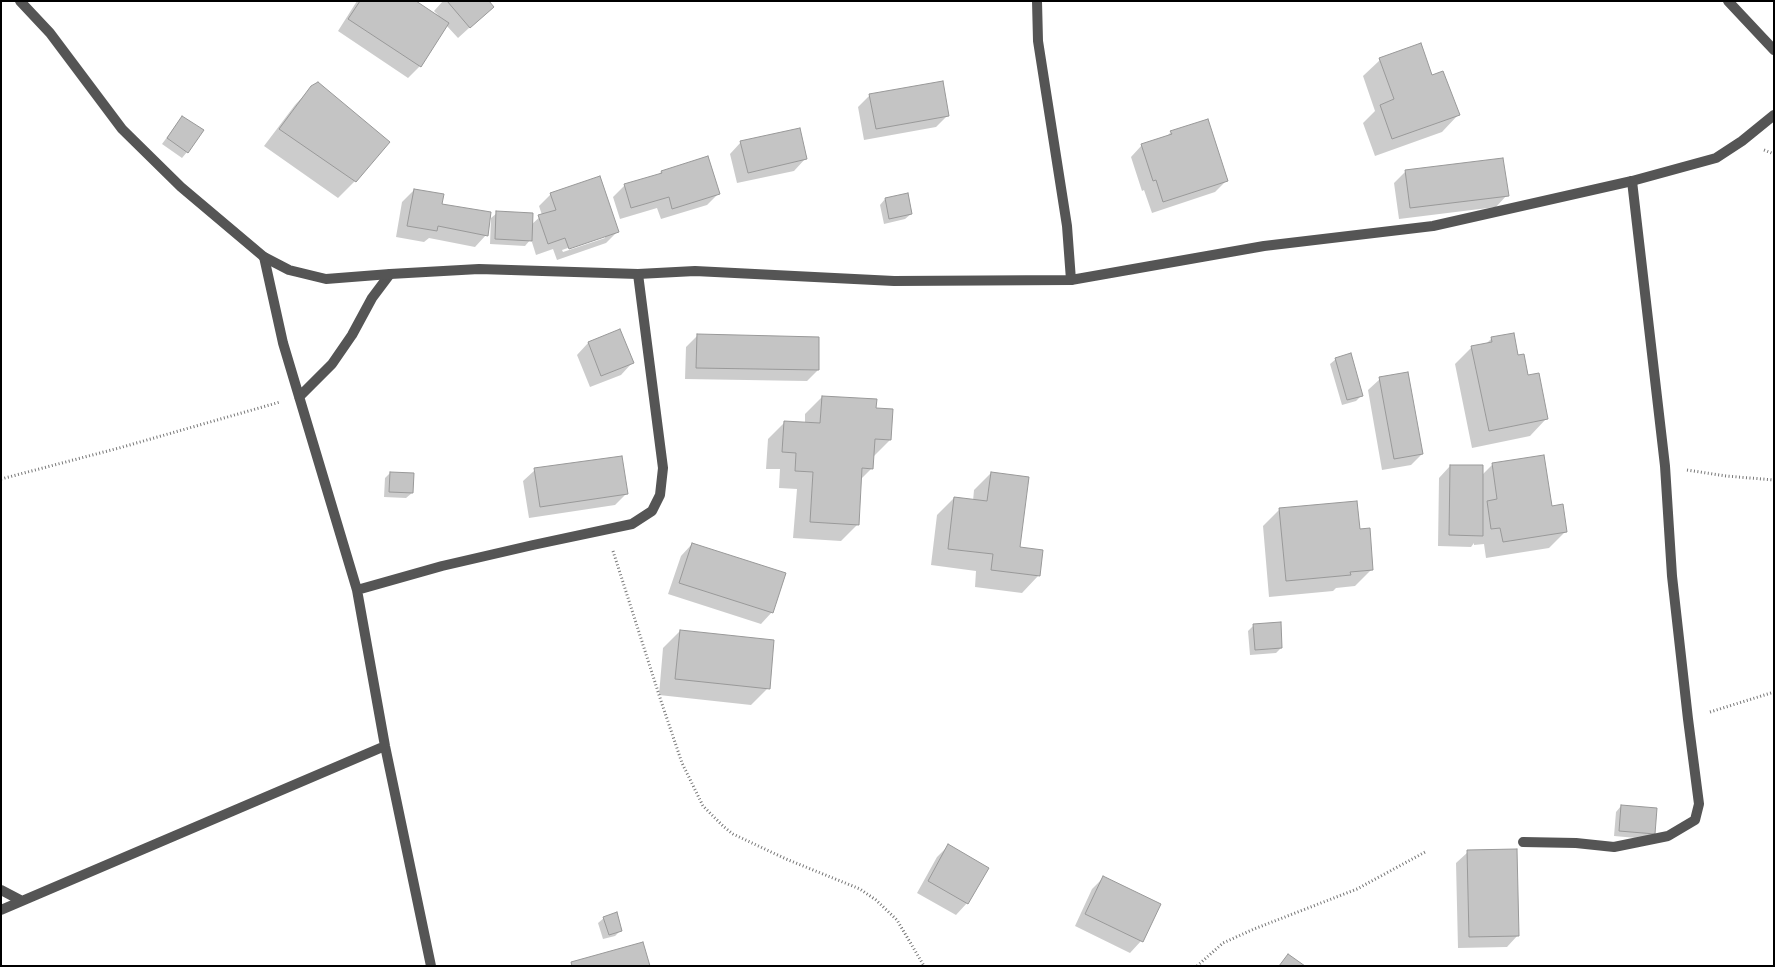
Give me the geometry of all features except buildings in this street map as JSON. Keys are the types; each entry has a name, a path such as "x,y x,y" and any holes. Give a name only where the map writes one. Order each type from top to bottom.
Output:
{"street":[{"path":"20,1 50,33 122,129 182,187 264,257 289,270 326,280 479,269 638,274 695,271 894,280 1071,280 1264,246 1433,226 1632,181 1716,158 1742,141 1774,115"},
{"path":"1037,1 1038,41 1068,226 1071,280"},
{"path":"1728,1 1774,50"},
{"path":"1523,842 1576,843 1614,847 1668,836 1695,820 1699,804 1672,576 1664,466 1632,181"},
{"path":"264,257 283,343 357,590 385,746 431,966"},
{"path":"299,397 332,364 352,335 372,298 390,274"},
{"path":"357,590 442,566 632,524 652,511 660,495 662,468 638,274"},
{"path":"1,910 385,746"},
{"path":"1,890 22,901"}],"path":[{"path":"1,479 299,397"},
{"path":"1664,466 1726,476 1774,480"},
{"path":"607,530 679,754 704,806 724,827 734,834 786,859 860,889 876,900 897,920 924,966"},
{"path":"1688,719 1774,692"},
{"path":"1197,966 1223,943 1358,889 1427,851"}]}
